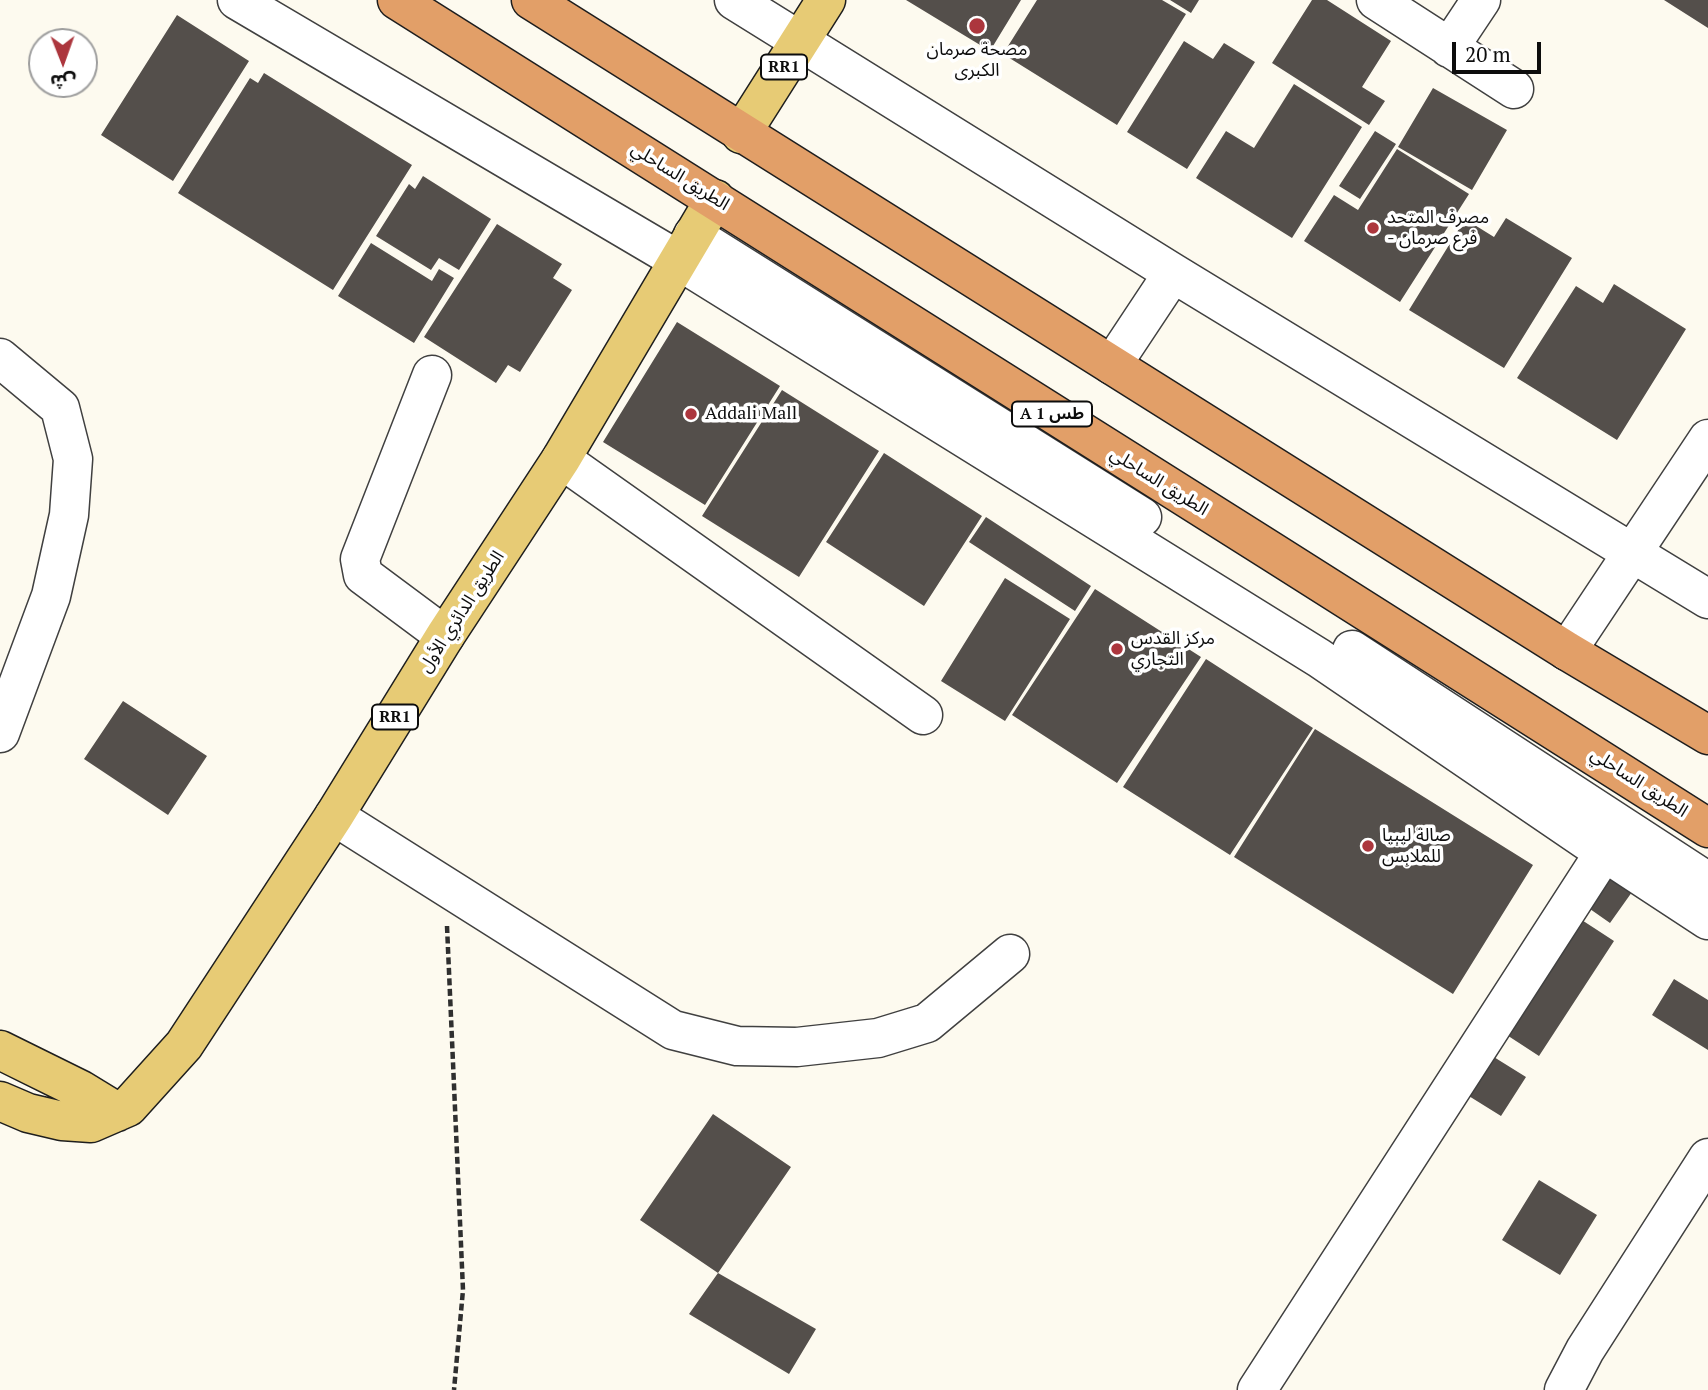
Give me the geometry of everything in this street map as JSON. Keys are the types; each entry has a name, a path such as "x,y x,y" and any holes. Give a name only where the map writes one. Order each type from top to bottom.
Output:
{"highway":[{"name":"الطريق الساحلي","path":"397,0 1708,828"},
{"path":"531,0 1567,651 1708,735"}],"main road":[{"name":"RR1","path":"741,134 825,0"},
{"name":"الطريق الدائري الأول","path":"0,1101 28,1113 62,1121 91,1123 128,1107 184,1045 334,816 445,636 561,459 715,199"},
{"path":"0,1050 82,1090 117,1112"}],"street":[{"path":"237,0 685,248 1325,647 1613,838 1708,920"},
{"path":"734,0 1173,273 1708,600"},
{"path":"1376,0 1514,89"},
{"path":"1449,48 1481,0"},
{"path":"1112,365 1173,273"},
{"path":"0,733 51,596 68,515 73,459 60,408 1,358"},
{"path":"432,375 360,559 363,575 445,636"},
{"path":"1567,651 1708,439"},
{"path":"561,459 923,715"},
{"path":"1325,647 1353,604"},
{"path":"1257,1390 1613,838 1649,791"},
{"path":"334,816 673,1030 737,1046 797,1047 878,1038 927,1023 1010,954"},
{"path":"1613,838 1708,882"},
{"path":"1564,1390 1585,1350 1708,1158"}],"path":[{"path":"445,887 463,1290 454,1390"}],"building":[{"name":"مصحة صرمان الكبرى","path":"906,0 1021,0 990,51"},
{"path":"1037,0 1162,0 1186,14 1117,125 1003,54"},
{"path":"1170,0 1199,0 1191,13"},
{"path":"1312,0 1327,0 1391,41 1362,87 1385,101 1369,125 1272,63"},
{"path":"1664,0 1708,0 1708,28"},
{"path":"177,15 249,61 173,181 101,135"},
{"path":"1184,41 1213,59 1224,43 1255,62 1187,169 1127,132"},
{"path":"264,73 412,165 333,290 178,193 250,78 258,83"},
{"path":"1294,84 1362,127 1292,238 1196,178 1226,131 1254,148"},
{"path":"1433,88 1507,130 1472,190 1398,147"},
{"path":"1375,131 1396,144 1360,199 1339,186"},
{"path":"1397,149 1469,194 1400,302 1304,241 1334,195 1358,210"},
{"path":"423,176 491,219 459,270 439,258 431,270 376,236 409,184 415,189"},
{"path":"1506,218 1572,258 1504,368 1409,310 1465,219 1494,237"},
{"path":"497,224 562,264 553,278 572,290 520,372 508,365 496,383 424,337"},
{"path":"371,243 432,281 439,269 454,278 414,343 338,296"},
{"path":"1614,284 1686,329 1617,440 1517,378 1576,286 1603,303"},
{"name":"Addali Mall","path":"677,322 780,386 705,505 603,442"},
{"path":"782,390 879,451 799,577 702,516"},
{"path":"884,453 982,516 924,606 826,542"},
{"path":"986,517 1091,586 1075,611 969,542"},
{"path":"1005,578 1070,619 1005,721 941,681"},
{"path":"1095,589 1201,657 1117,783 1012,715"},
{"path":"1206,659 1313,728 1230,855 1123,787"},
{"path":"123,701 207,756 168,815 84,759"},
{"path":"1315,729 1533,865 1453,994 1234,857"},
{"path":"1607,863 1637,885 1610,923 1580,902"},
{"path":"1568,911 1614,941 1539,1056 1493,1026"},
{"path":"1674,979 1708,1000 1708,1050 1652,1015"},
{"path":"1489,1054 1526,1077 1501,1116 1464,1093"},
{"path":"713,1114 791,1167 718,1273 640,1220"},
{"path":"1539,1180 1597,1215 1560,1275 1502,1240"},
{"path":"718,1273 816,1329 789,1374 689,1314"}],"place":[{"name":"مصحة صرمان الكبرى","path":"977,26"},
{"name":"مصرف المتحد - فرع صرمان","path":"1373,228"},
{"name":"Addali Mall","path":"691,414"},
{"name":"مركز القدس التجاري","path":"1117,649"},
{"name":"صالة ليبيا للملابس","path":"1368,846"}]}
